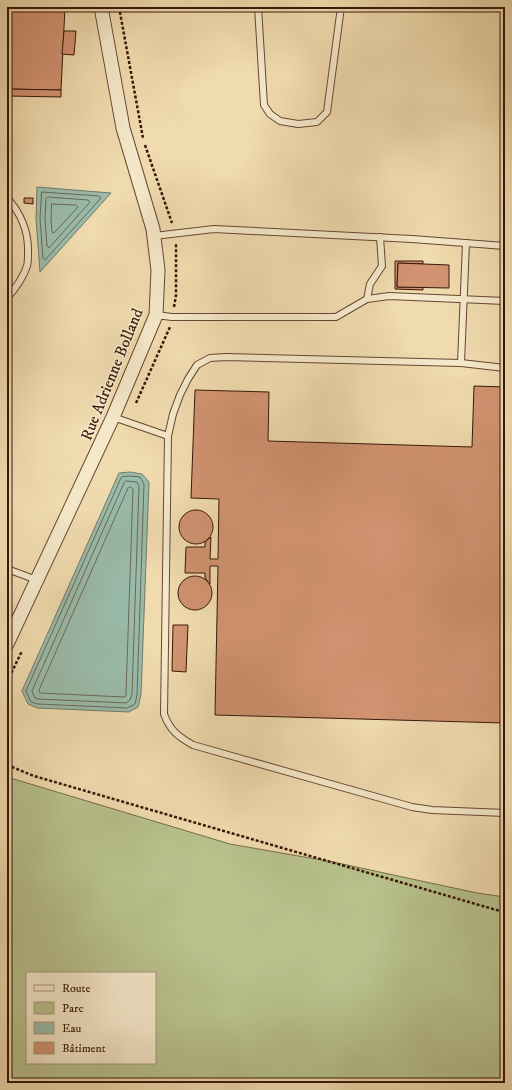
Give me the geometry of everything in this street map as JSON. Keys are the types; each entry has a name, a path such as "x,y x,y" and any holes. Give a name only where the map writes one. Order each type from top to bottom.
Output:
{"street":[{"name":"Rue Adrienne Bolland","path":"7,644 113,417 156,315 158,270 153,229 123,128 102,7"}],"lane":[{"path":"258,7 264,105 270,114 280,121 298,124 316,122 327,112 341,7"},
{"path":"7,198 13,204 24,222 28,244 28,266 17,286 7,298"},
{"path":"154,236 214,229 380,237 505,246"},
{"path":"367,299 370,284 382,266 380,237"},
{"path":"461,363 466,243"},
{"path":"156,315 172,317 336,317 367,299 389,296 505,301"},
{"path":"505,368 461,363 226,357 210,358 197,365 188,379 173,414 168,436 164,714 167,723 174,732 194,745 208,750 412,807 432,810 505,813"},
{"path":"113,417 168,436"},
{"path":"7,570 37,580"}],"path":[{"path":"119,7 143,139 171,218 176,245 176,294 170,330 128,422"},
{"path":"7,682 24,646"},
{"path":"7,766 34,776 493,910 505,912"}],"green space":[{"path":"7,777 230,844 333,862 477,893 505,897 505,1083 7,1083"}],"water":[{"path":"37,187 111,193 40,272 36,219"},
{"path":"130,472 142,474 149,482 141,695 138,707 129,712 37,708 28,704 22,691 119,473"}],"building":[{"path":"7,7 65,7 61,90 7,89"},
{"path":"64,31 76,31 74,55 62,54"},
{"path":"7,89 61,90 61,97 7,96"},
{"path":"24,198 33,198 33,204 24,203"},
{"path":"395,261 423,261 423,264 398,263 397,287 423,287 423,290 395,289"},
{"path":"398,263 449,265 449,288 397,287"},
{"path":"474,386 505,387 503,448 505,448 505,723 215,715 218,566 210,566 210,584 205,578 205,573 185,573 186,547 205,547 205,542 211,537 210,559 218,559 219,499 191,498 195,390 269,392 268,441 472,447"},
{"path":"193,510 199,510 203,511 210,517 213,527 212,534 206,541 199,544 193,544 189,543 182,537 179,530 179,524 180,520 186,513"},
{"path":"192,576 198,576 202,577 209,583 212,593 211,600 205,607 198,610 192,610 188,609 181,603 178,596 178,590 179,586 185,579"},
{"path":"173,625 188,625 186,672 172,671"}]}
